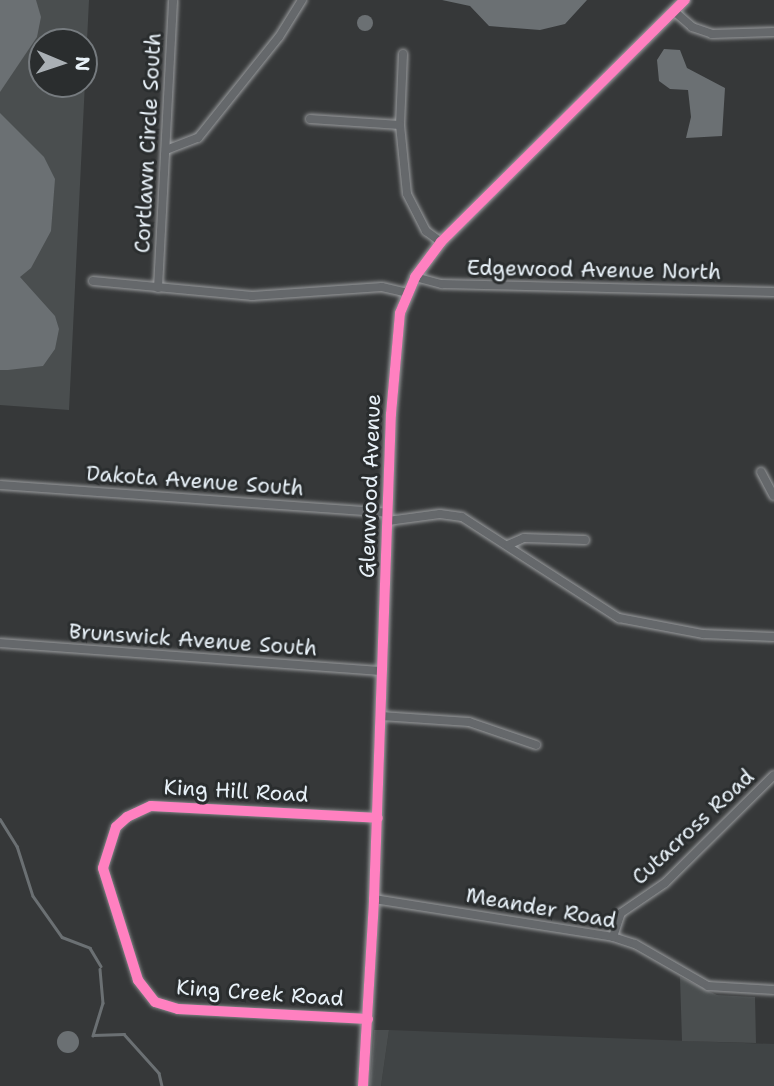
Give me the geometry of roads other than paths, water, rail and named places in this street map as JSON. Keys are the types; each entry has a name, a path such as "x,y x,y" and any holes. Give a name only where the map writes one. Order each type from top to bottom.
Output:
{"street":[{"name":"Cortlawn Circle South","path":"158,288 173,0"},
{"path":"166,150 198,138 279,37 302,0"},
{"name":"Glenwood Avenue","path":"363,1086 378,818 394,354 407,293 415,277 441,242 685,0"},
{"path":"675,12 692,27 712,34 774,32"},
{"path":"403,54 400,125 410,204 426,231 441,242"},
{"path":"310,119 400,125"},
{"name":"Edgewood Avenue North","path":"415,277 442,284 774,292"},
{"path":"93,281 252,296 382,287 407,293"},
{"path":"761,472 774,495"},
{"name":"Dakota Avenue South","path":"0,485 388,517 452,514 508,545 619,618 703,634 774,637"},
{"path":"508,545 524,538 585,540"},
{"name":"Brunswick Avenue South","path":"0,643 383,671"},
{"path":"381,716 469,722 536,745"},
{"name":"Cutacross Road","path":"613,937 621,913 665,883 774,775"},
{"name":"King Hill Road","path":"106,883 103,868 108,840 127,817 151,806 378,818"},
{"name":"King Creek Road","path":"106,883 138,981 149,997 166,1008 368,1019"},
{"name":"Meander Road","path":"374,899 613,937 635,944 708,986 774,990"}],"waterway":[{"path":"0,819 17,846 33,896 62,937 90,948 101,966"},
{"path":"100,969 103,1003 93,1035 124,1034 159,1073 162,1086"}]}
